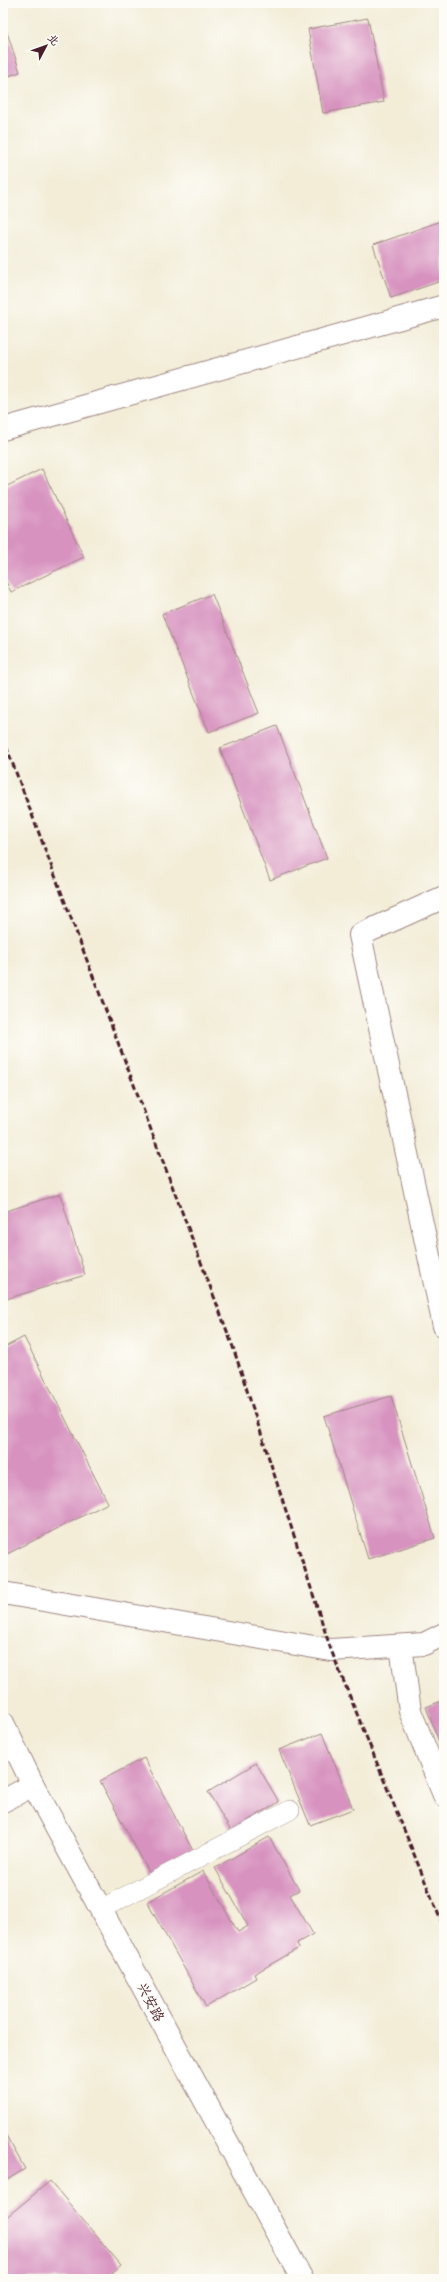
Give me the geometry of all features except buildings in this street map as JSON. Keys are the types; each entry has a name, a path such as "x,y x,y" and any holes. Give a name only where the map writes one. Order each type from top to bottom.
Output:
{"street":[{"path":"3,429 444,306"},
{"path":"444,897 360,935 444,1326"},
{"path":"3,1593 331,1650 424,1644 444,1634"},
{"path":"401,1646 410,1711 444,1795"},
{"name":"兴安路","path":"3,1723 34,1785 302,2279"},
{"path":"3,1801 34,1785"}],"lane":[{"path":"101,1909 290,1810"}],"railway":[{"path":"3,738 233,1347 331,1650 444,1928"}]}
